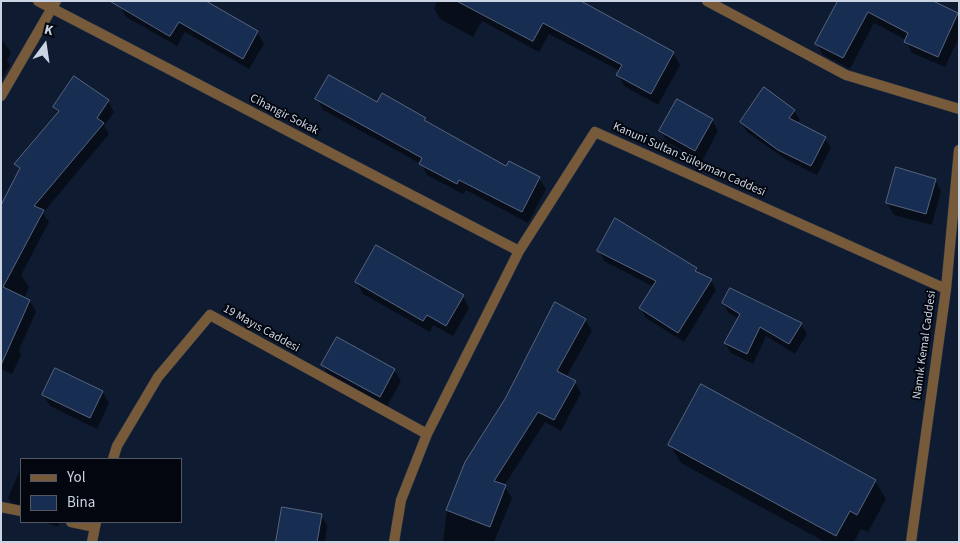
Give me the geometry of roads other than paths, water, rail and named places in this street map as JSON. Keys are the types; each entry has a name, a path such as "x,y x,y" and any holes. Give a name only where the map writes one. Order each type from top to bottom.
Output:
{"street":[{"name":"Cihangir Sokak","path":"38,1 54,5 519,252"},
{"path":"707,1 846,75 959,109"},
{"path":"1,96 54,5"},
{"name":"Kanuni Sultan Süleyman Caddesi","path":"394,542 401,500 427,434 519,252 595,132 946,289"},
{"name":"Namık Kemal Caddesi","path":"910,542 946,289 959,150"},
{"name":"19 Mayıs Caddesi","path":"113,458 117,446 158,377 210,315 427,434"},
{"path":"1,507 20,511"},
{"path":"92,542 95,524"}]}
